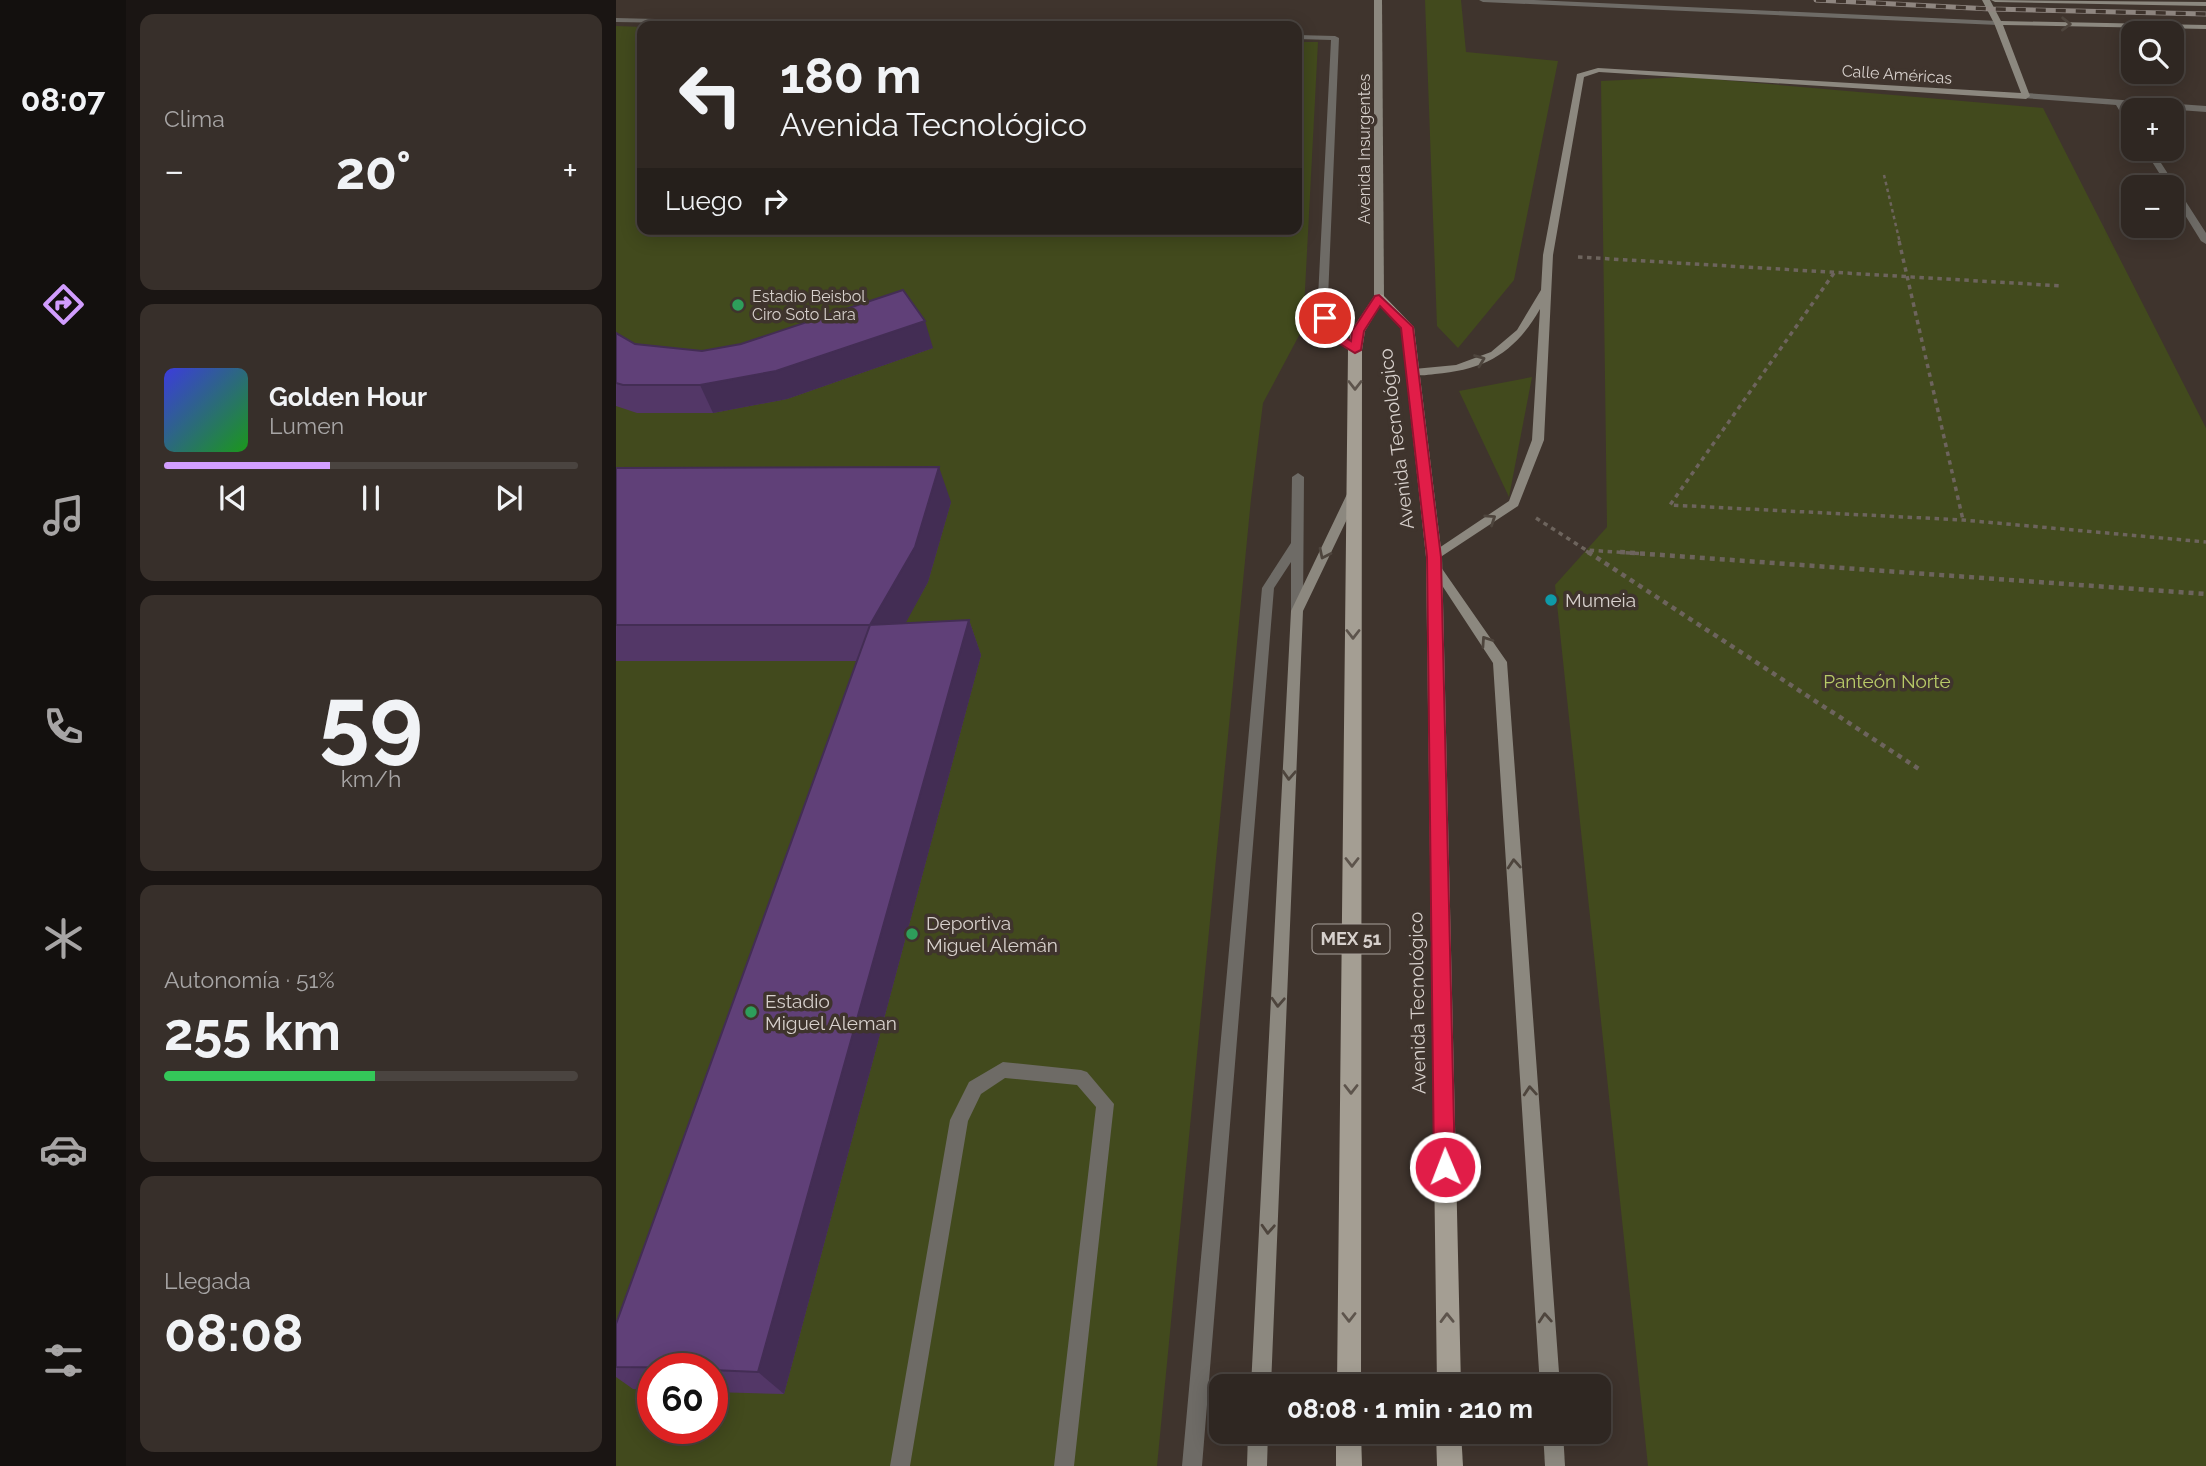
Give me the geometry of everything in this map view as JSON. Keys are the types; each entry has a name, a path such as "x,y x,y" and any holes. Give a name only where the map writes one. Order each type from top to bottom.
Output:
{"main road":[{"name":"Avenida Tecnológico","path":"1349,1374 1355,350 1358,331 1379,298 1407,327 1434,561 1448,1374"},
{"path":"1349,1444 1349,1466"},
{"path":"1449,1444 1450,1466"}],"street":[{"name":"Avenida Insurgentes","path":"1378,0 1379,298"},
{"path":"1483,0 1998,23 2206,27"},
{"path":"1986,0 1998,23 2026,96"},
{"path":"1996,0 2206,4"},
{"path":"616,20 656,21"},
{"path":"1302,37 1335,38 1323,298 1325,318 1336,337 1355,350"},
{"name":"Calle Américas","path":"1548,255 1580,76 1586,72 1598,70 2206,109"},
{"path":"2156,161 2206,241"},
{"path":"1548,255 1538,440 1514,503 1434,561 1500,662 1548,1374"},
{"path":"1414,372 1439,372 1486,360 1516,337 1547,289"},
{"path":"1262,1374 1297,611 1297,477"},
{"path":"1297,611 1354,492"},
{"path":"1192,1466 1268,588 1297,542"},
{"path":"900,1466 959,1120 975,1088 1003,1070 1081,1078 1105,1104 1063,1466"},
{"path":"1257,1466 1258,1444"},
{"path":"1554,1444 1555,1466"}],"path":[{"path":"1884,174 1963,520"},
{"path":"1548,255 2063,286"},
{"path":"1834,273 1670,505 1963,520 2206,542"},
{"path":"1514,503 1919,768"},
{"path":"1586,550 2206,594"}],"green space":[{"path":"1425,0 1461,0 1466,52 1558,61 1514,280 1458,348 1437,326"},
{"name":"Deportiva Miguel Alemán","path":"616,26 637,27 637,235 1302,235 1302,42 1318,42 1303,328 1263,403 1251,499 1157,1466 616,1466"},
{"name":"Panteón Norte","path":"1687,77 2043,108 2206,428 2206,1466 1648,1466 1555,585 1607,527 1601,81"},
{"path":"1532,377 1509,497 1459,391"}],"building":[{"path":"903,290 925,321 776,371 700,385 616,383 616,333 635,344 702,351 741,344"},
{"path":"939,467 915,547 870,625 616,625 616,468"},
{"path":"969,620 758,1372 728,1371 728,1353 637,1353 637,1367 616,1367 616,1324 870,625"}],"railway":[{"path":"1816,0 1991,9 2206,14"}],"place":[{"name":"Estadio Beisbol Ciro Soto Lara","path":"738,305"},
{"name":"Mumeia","path":"1551,600"},
{"name":"Deportiva Miguel Alemán","path":"912,934"},
{"name":"Estadio Miguel Aleman","path":"751,1012"}],"route":[{"path":"1325,318 1336,337 1355,350 1358,331 1379,298 1407,327 1414,372 1434,557 1445,1167"}]}
